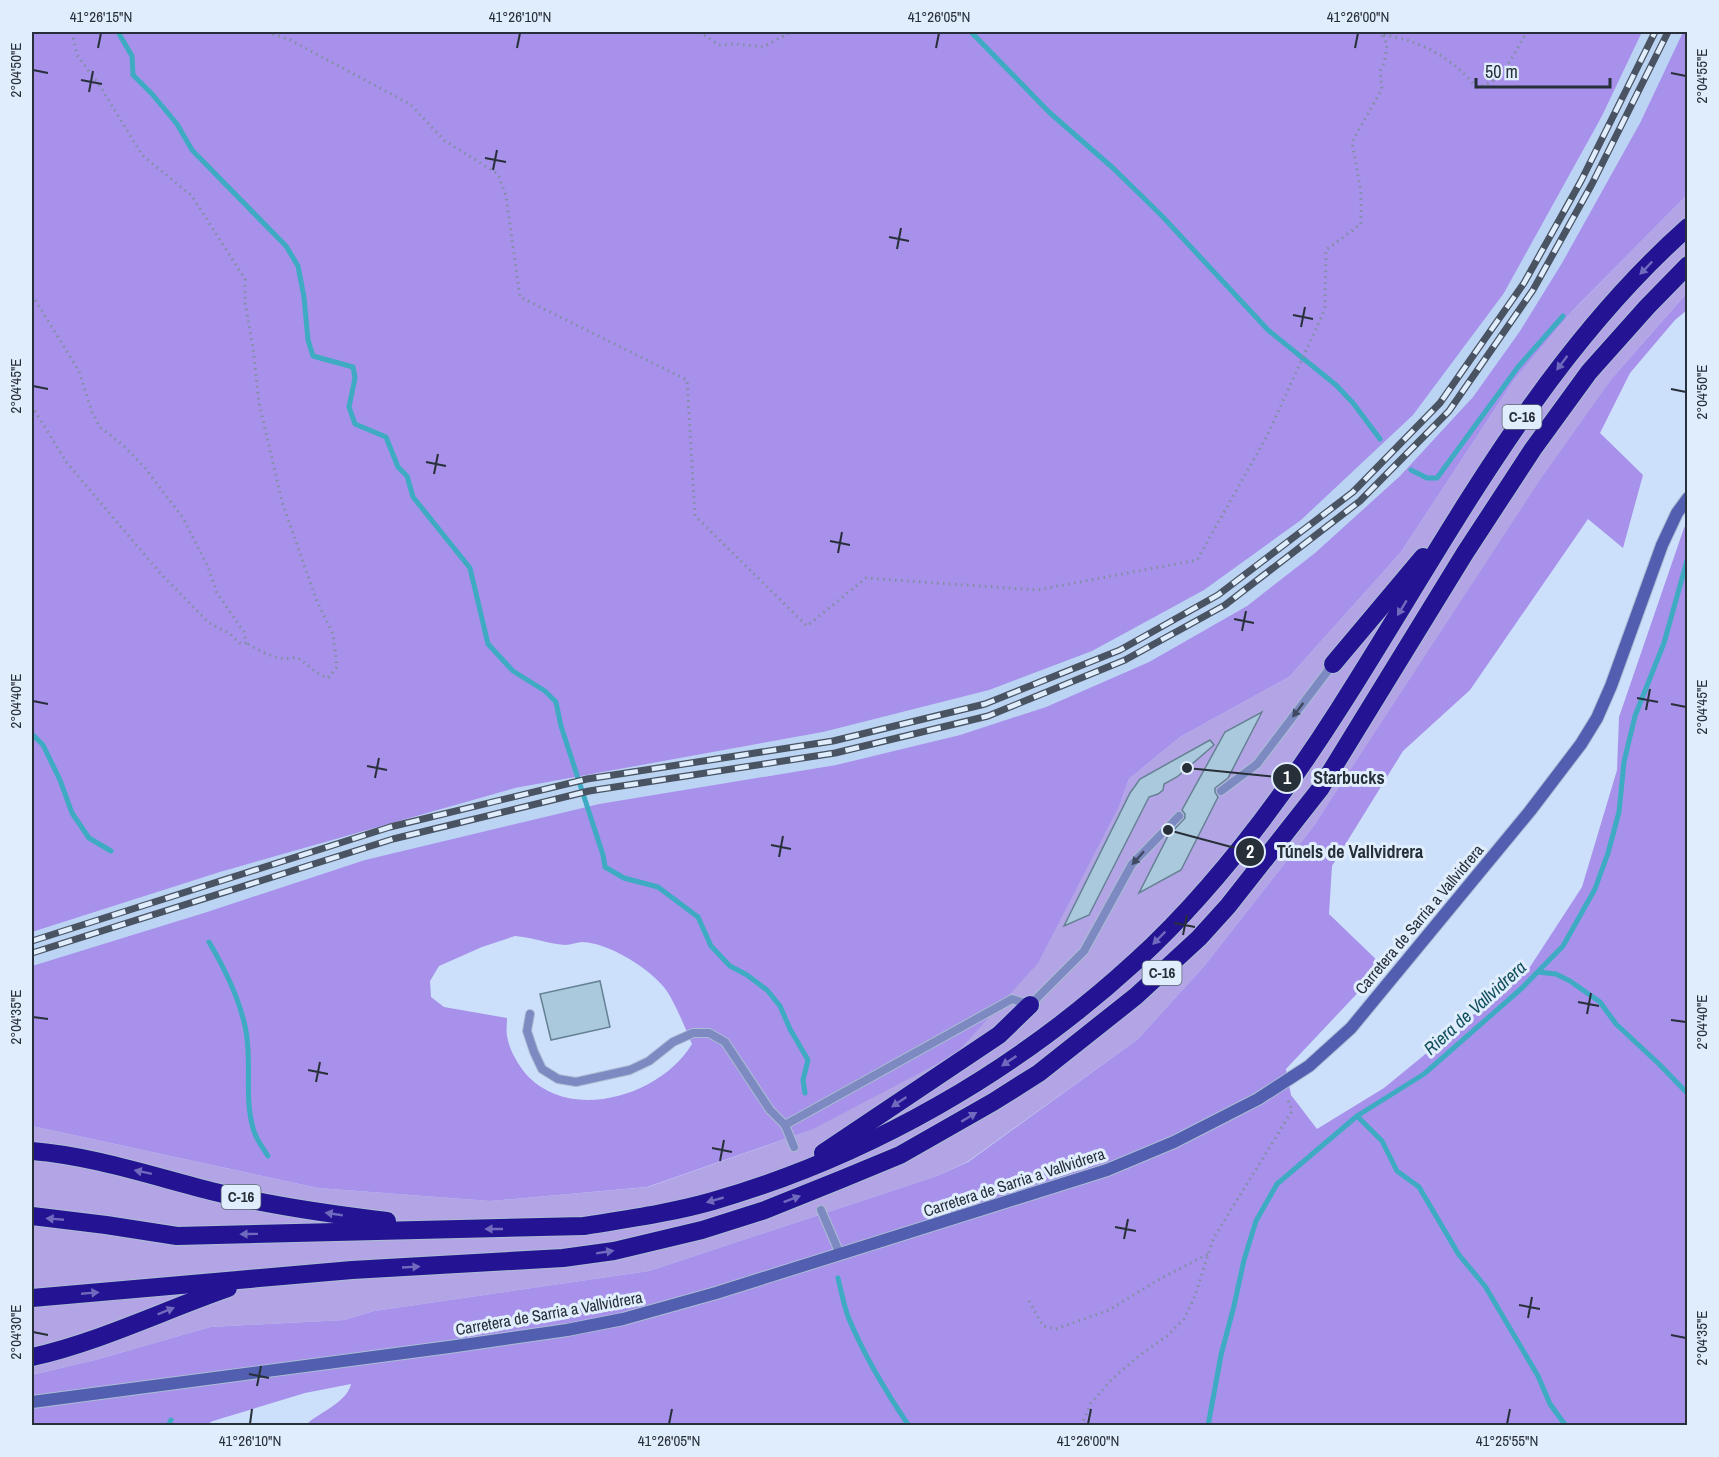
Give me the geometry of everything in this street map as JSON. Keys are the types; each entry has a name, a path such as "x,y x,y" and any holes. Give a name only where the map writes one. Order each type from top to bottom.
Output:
{"highway":[{"name":"C-16","path":"32,1216 106,1224 177,1236 454,1228 514,1229 584,1226 643,1217 710,1202 773,1182 810,1167 880,1137 1010,1061 1063,1023 1136,961 1228,864 1268,813 1337,712 1528,409 1574,348 1626,288 1688,227"},
{"name":"C-16","path":"32,1298 352,1270 563,1258 614,1251 702,1230 765,1210 900,1155 947,1130 1039,1073 1136,996 1199,938 1236,897 1320,789 1533,449 1589,372 1647,306 1688,265"},
{"path":"1333,664 1368,620 1455,522"},
{"path":"810,1167 826,1150 999,1035 1030,1005"},
{"name":"C-16","path":"32,1151 160,1176 215,1192 282,1205 348,1216 454,1228"},
{"name":"C-16","path":"32,1357 56,1352 104,1336 256,1279"}],"main road":[{"name":"Carretera de Sarria a Vallvidrera","path":"32,1402 449,1347 595,1325 646,1314 1107,1170 1141,1157 1206,1126 1282,1085 1309,1066 1351,1028 1530,811 1581,744 1597,718 1611,686 1662,545 1677,513 1688,498"}],"lane":[{"path":"1221,791 1257,764 1333,664"},
{"path":"785,1125 1012,999 1030,1005 1084,951 1132,864 1179,816"},
{"path":"530,1014 527,1031 543,1069 558,1079 576,1082 630,1070 649,1061 673,1042 693,1033 709,1033 725,1042 770,1110 785,1125 794,1147"},
{"path":"821,1210 840,1254"}],"path":[{"path":"32,406 67,463 161,574 209,623 229,633 241,644 246,643 266,654 287,660 296,657 307,663 315,674 328,678 337,667 333,634 316,599 278,483 259,403 245,302 245,279 192,196 142,155 100,86 77,54 72,32"},
{"path":"267,32 290,40 410,104 445,141 498,174 506,196 520,297 687,380 695,516 807,626 866,578 1037,590 1197,560 1267,436 1325,309 1326,250 1361,225 1361,192 1352,142 1382,88 1380,71 1385,61 1387,44 1380,33"},
{"path":"699,32 719,45 763,47 791,32"},
{"path":"1380,33 1399,37 1428,49 1451,61 1476,87 1485,87 1506,65 1527,32"},
{"path":"32,295 79,371 92,412 100,427 124,446 145,468 183,518 208,567 217,594 244,632 246,643"},
{"path":"1081,1425 1091,1403 1112,1378 1167,1336 1184,1319 1195,1296 1199,1278 1221,1225 1292,1111 1282,1085"},
{"path":"1029,1301 1043,1326 1056,1329 1109,1310 1158,1280 1210,1253"}],"shaded area":[{"path":"32,32 1642,32 1602,116 1504,293 1413,415 1301,520 1204,590 1092,651 989,690 823,732 515,788 220,872 32,932"},
{"path":"1642,32 1683,32 1640,123 1562,263 1520,331 1473,397 1400,476 1315,553 1247,606 1149,662 1046,707 960,735 836,765 599,804 365,860 32,966 32,932 220,872 515,788 823,732 1504,293 1602,116"},
{"path":"1683,32 1687,32 1687,195 1573,310 1514,380 1401,552 1289,677 1180,737 1129,779 1120,804 1038,963 956,1054 811,1130 647,1187 490,1201 318,1188 32,1126 32,966 365,860 599,804 836,765 960,735 1046,707 1149,662 1247,606 1315,553 1400,476 1473,397 1520,331 1562,263 1640,123","holes":["515,936 565,945 593,943 626,957 647,971 663,986 692,1044 678,1062 659,1078 613,1097 589,1100 565,1097 544,1089 525,1073 514,1056 507,1036 507,1018 444,1007 431,997 430,981 439,966 482,947"]},
{"path":"1687,195 1687,293 1613,377 1313,827 1205,965 1138,1039 967,1162 937,1176 649,1271 374,1311 344,1320 210,1327 99,1359 32,1375 32,1126 318,1188 490,1201 648,1187 811,1130 1120,804 1129,779 1180,737 1289,677 1401,552 1514,380 1573,310"},
{"path":"1687,293 1687,310 1675,320 1630,373 1600,433 1643,475 1623,548 1588,519 1470,690 1403,751 1332,866 1329,914 1383,966 1286,1069 1291,1095 1317,1129 1384,1088 1528,970 1582,887 1617,770 1619,717 1687,524 1687,1425 308,1425 345,1396 351,1384 305,1393 205,1425 32,1426 32,1375 99,1359 210,1327 344,1320 374,1311 649,1271 937,1176 968,1162 1138,1039 1205,965 1313,827 1540,480 1613,377"}],"building":[{"path":"1262,712 1228,778 1215,788 1218,797 1181,870 1139,893 1168,836 1185,818 1182,810 1225,732"},
{"path":"1210,740 1214,745 1177,777 1164,784 1163,790 1158,794 1149,797 1089,915 1064,926 1130,793 1140,779"},
{"path":"600,981 610,1027 551,1040 540,994"}],"waterway":[{"path":"118,32 132,56 133,75 177,124 192,150 286,246 298,266 308,340 313,356 353,367 355,378 349,407 355,424 386,437 398,467 407,476 413,497 470,568 488,644 513,671 545,691 556,702 561,726 605,867 624,878 658,887 698,917 711,946 730,966 767,990 780,1006 808,1060 803,1080 805,1093"},
{"path":"971,32 1050,113 1113,168 1162,216 1268,330 1336,385 1353,403 1380,439"},
{"path":"1411,470 1427,478 1437,478 1518,367 1563,316"},
{"name":"Riera de Vallvidrera","path":"1208,1426 1221,1355 1244,1260 1256,1221 1277,1184 1357,1116 1424,1074 1522,988 1563,946 1595,889 1619,812 1624,762 1635,716 1664,643 1688,557"},
{"path":"32,734 43,745 60,780 72,813 89,838 111,851"},
{"path":"209,942 240,1007 248,1043 250,1116 255,1135 268,1156"},
{"path":"1538,972 1556,974 1600,1002 1616,1024 1688,1094"},
{"path":"1357,1116 1382,1141 1397,1171 1419,1187 1459,1255 1485,1286 1538,1376 1550,1404 1566,1426"},
{"path":"838,1278 855,1333 876,1374 909,1426"},
{"path":"168,1426 171,1420"}],"railway":[{"path":"32,941 390,827 587,779 833,741 985,704 1120,650 1218,595 1353,492 1440,403 1524,283 1581,181 1655,32"},
{"path":"32,953 393,839 589,791 835,753 988,716 1125,660 1225,605 1360,501 1449,411 1533,290 1592,184 1668,32"}],"place":[{"name":"Starbucks","path":"1187,768"},
{"name":"Túnels de Vallvidrera","path":"1168,830"}]}
